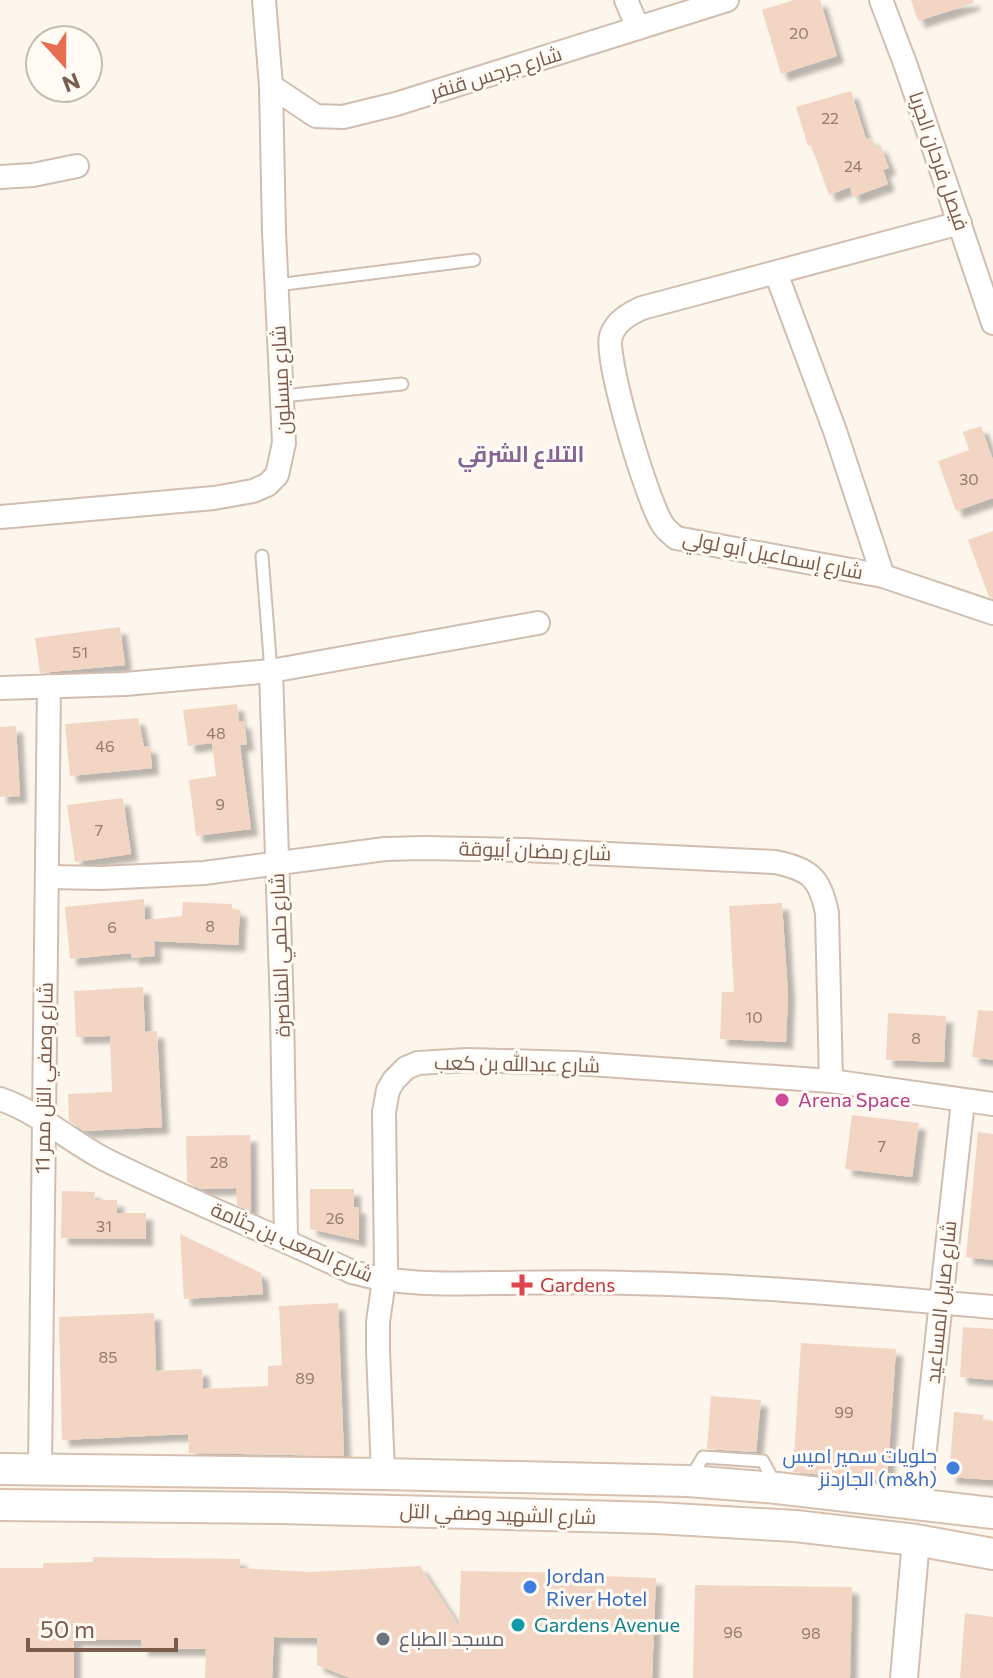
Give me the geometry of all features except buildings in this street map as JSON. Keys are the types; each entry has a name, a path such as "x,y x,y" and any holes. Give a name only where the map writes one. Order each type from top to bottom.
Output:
{"main road":[{"name":"شارع الشهيد وصفي التل","path":"0,1469 688,1481 993,1513"},
{"name":"شارع الشهيد وصفي التل","path":"0,1505 280,1508 656,1518 795,1526 916,1540 993,1554"}],"street":[{"name":"شارع ميسلون","path":"0,517 214,498 267,485 277,475 284,443 271,86 264,0"},
{"path":"626,0 638,28"},
{"name":"شارع جرجس قنفر","path":"271,86 316,116 343,117 396,104 727,0"},
{"name":"فيصل فرحان الجربا","path":"881,0 993,323"},
{"path":"0,177 33,175 77,166"},
{"name":"شارع إسماعيل أبو لولي","path":"960,223 642,308 625,316 610,337 610,355 614,379 656,512 663,527 676,538 883,576 993,613"},
{"name":"شارع إسماعيل أبو لولي","path":"776,273 835,431 883,576"},
{"path":"0,688 125,684 271,671 538,623"},
{"name":"شارع حلمي المناصرة","path":"271,671 286,1240"},
{"name":"شارع وصفي التل ممر 11","path":"40,1469 49,686"},
{"name":"شارع رمضان أبيوقة","path":"49,877 204,873 385,849 437,848 775,862 798,866 813,877 822,892 827,913 831,1081"},
{"name":"شارع عبدالله بن كعب","path":"383,1474 378,1336 385,1281 384,1112 388,1090 406,1068 426,1062 468,1060 575,1063 831,1081 993,1104"},
{"name":"شارع الصعب بن جثامة","path":"0,1099 44,1119 105,1159 352,1272 385,1281 427,1284 628,1282 819,1291 993,1307"},
{"name":"شارع صايل المساعيد","path":"919,1503 963,1101"},
{"path":"904,1678 916,1540"}],"lane":[{"path":"277,285 474,260"},
{"path":"282,396 402,384"},
{"path":"262,556 271,671"}],"place":[{"name":"Arena Space","path":"782,1100"},
{"name":"Gardens","path":"522,1285"},
{"name":"حلويات سمير اميس الجاردنز (m&h)","path":"953,1468"},
{"name":"Jordan River Hotel","path":"530,1587"},
{"name":"Gardens Avenue","path":"518,1625"},
{"name":"مسجد الطباع","path":"383,1639"}],"district":[{"name":"التلاع الشرقي","path":"521,454"}]}
